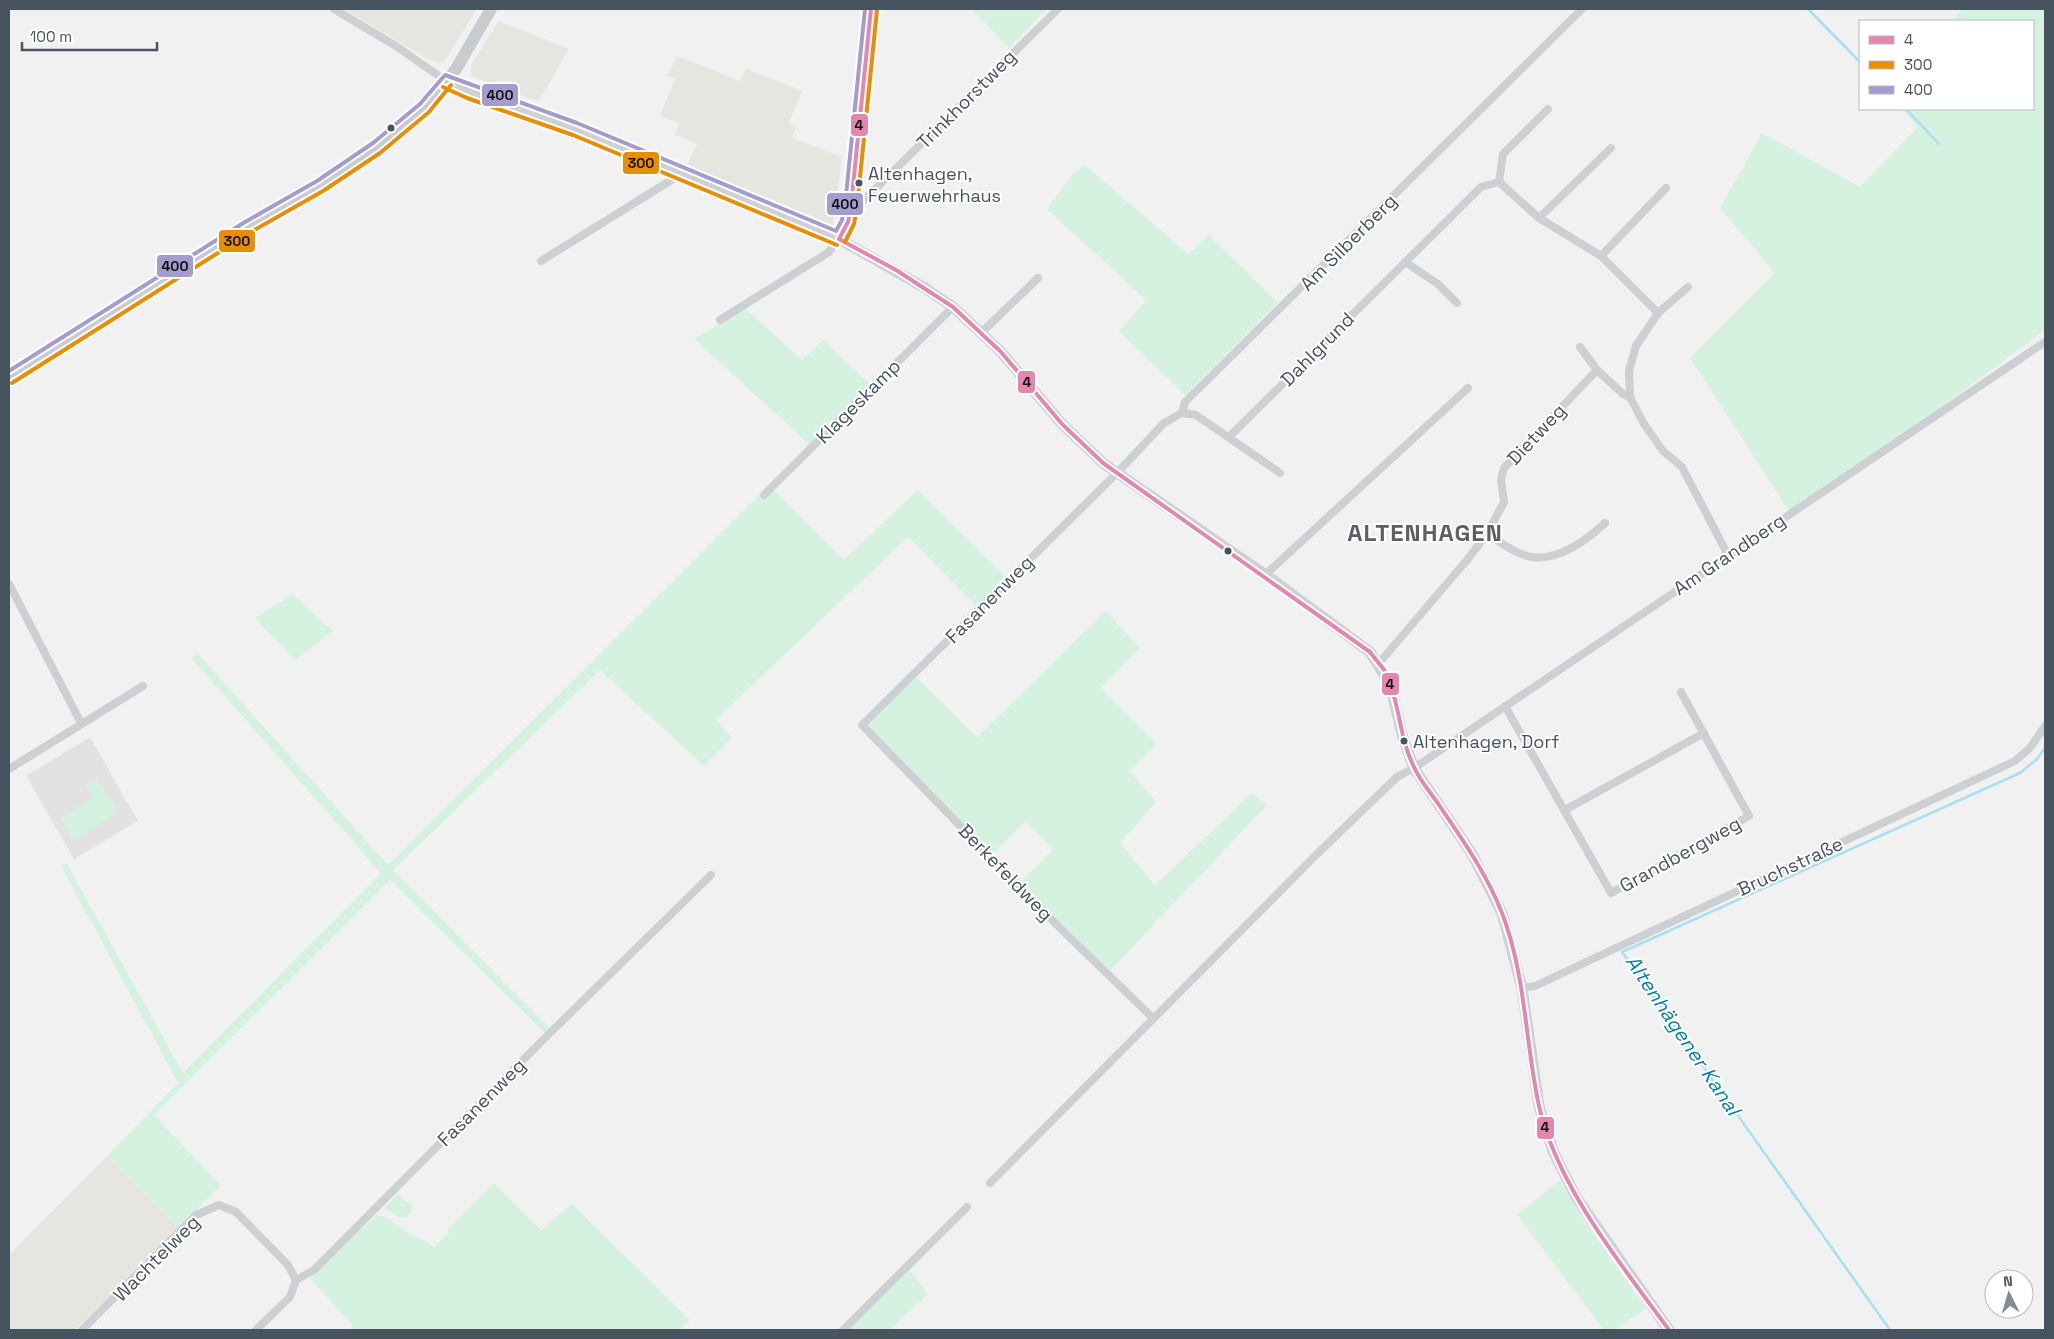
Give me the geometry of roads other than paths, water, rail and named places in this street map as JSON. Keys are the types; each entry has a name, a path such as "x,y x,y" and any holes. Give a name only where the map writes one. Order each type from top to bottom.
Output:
{"main road":[{"path":"9,378 248,227 320,186 377,148 425,108 456,69 490,9"}],"street":[{"path":"334,9 396,46 446,81 462,89 575,129 676,171 839,239 896,270 953,308 981,333 1001,352 1062,424 1088,451 1116,473 1265,575 1359,643 1379,663 1392,692 1403,738 1414,768 1472,854 1496,898 1507,930 1522,988 1539,1106 1553,1151 1576,1197 1669,1330"},
{"path":"720,320 829,252 848,222 871,9"},
{"name":"Trinkhorstweg","path":"850,206 861,203 1058,9"},
{"name":"Am Silberberg","path":"1116,473 1164,423 1182,413 1185,402 1582,9"},
{"path":"1548,109 1503,154 1500,182 1539,218 1601,256 1658,313"},
{"path":"1539,218 1611,148"},
{"path":"540,261 673,179 676,171"},
{"name":"Dahlgrund","path":"1229,437 1481,187 1500,182"},
{"path":"1601,256 1666,188"},
{"path":"1405,262 1438,284 1457,303"},
{"path":"981,333 1038,278"},
{"path":"1688,287 1658,313 1636,346 1629,370 1630,397 1644,424 1663,451 1682,467 1728,555"},
{"name":"Klageskamp","path":"764,495 953,308"},
{"name":"Am Grandberg","path":"1414,768 2045,342"},
{"path":"1580,347 1597,370 1623,394 1630,397"},
{"name":"Dietweg","path":"1379,663 1487,534 1504,502 1501,479 1504,468 1597,370"},
{"path":"1265,575 1468,388"},
{"path":"1182,413 1196,416 1280,474"},
{"name":"Fasanenweg","path":"862,725 1116,473"},
{"path":"1487,534 1532,557 1551,556 1588,539 1605,523"},
{"path":"10,589 81,724"},
{"path":"9,769 143,686"},
{"name":"Grandbergweg","path":"1505,706 1611,893 1749,816 1680,692"},
{"name":"Berkefeldweg","path":"862,725 1061,928 1153,1018"},
{"name":"Bruchstraße","path":"1522,988 1534,986 2015,761 2030,748 2045,726"},
{"path":"1565,810 1704,733"},
{"path":"990,1183 1153,1018 1397,777 1414,768"},
{"name":"Fasanenweg","path":"296,1280 314,1270 550,1033 711,875"},
{"name":"Wachtelweg","path":"82,1330 196,1215 219,1205 236,1212 288,1265 296,1280"},
{"path":"843,1330 967,1207"},
{"path":"256,1330 290,1297 296,1280"}],"waterway":[{"path":"1808,9 1859,61"},
{"path":"1907,110 1939,144"},
{"name":"Altenhägener Kanal","path":"1890,1330 1622,952 2020,773 2037,759 2045,748"}],"place":[{"name":"Altenhagen, Feuerwehrhaus","path":"859,183"},
{"name":"Altenhagen, Dorf","path":"1404,741"}],"district":[{"name":"ALTENHAGEN","path":"1425,533"}]}
